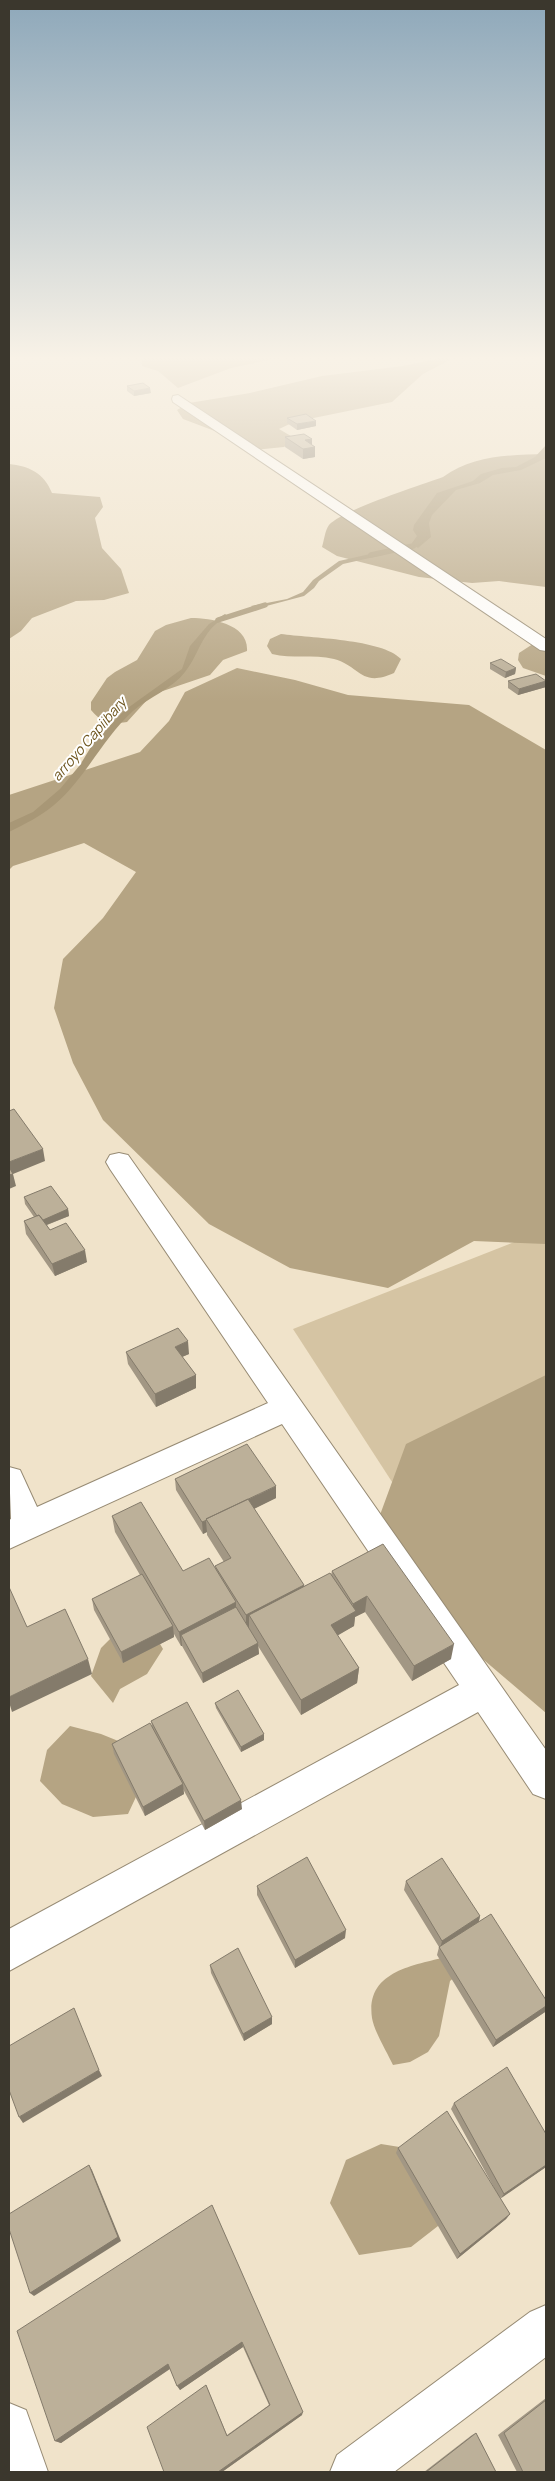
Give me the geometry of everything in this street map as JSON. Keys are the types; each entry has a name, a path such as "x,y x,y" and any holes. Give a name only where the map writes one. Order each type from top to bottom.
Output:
{"street":[{"path":"285,471 546,646"},
{"path":"119,1162 546,1781"},
{"path":"9,1480 19,1531 289,1407"},
{"path":"9,1951 484,1690"},
{"path":"354,2472 546,2328"},
{"path":"9,2427 24,2472"}],"shaded area":[{"path":"9,471 33,471 45,480 52,493 100,497 103,507 95,518 102,548 121,569 129,593 104,600 76,601 32,618 21,631 9,639"},
{"path":"454,471 546,471 546,587 499,581 472,583 419,577 337,556 322,547 329,525 349,512 443,477"},
{"path":"492,471 517,471 493,475 480,483 456,490 432,515 429,523 431,537 418,548 412,543 417,536 413,530 414,525 437,493 473,481 481,474"},
{"path":"379,552 383,555 343,564 319,581 304,596 255,609 251,606 287,599 303,592 313,580 339,561"},
{"path":"225,614 229,617 213,626 180,678 139,706 122,722 75,783 54,805 44,813 9,832 9,823 33,812 60,789 80,765 94,742 125,710 182,669 190,646 209,624"},
{"path":"191,618 208,619 227,624 242,634 246,642 247,651 223,660 210,675 157,693 147,700 127,722 107,722 95,715 91,710 91,702 107,678 137,660 155,631 166,625"},
{"path":"281,634 362,643 392,652 401,659 394,673 383,677 367,677 343,662 334,659 272,654 267,646 270,639"},
{"path":"536,642 546,644 546,676 523,668 518,660 519,653"},
{"path":"237,668 295,680 348,695 469,705 546,750 546,1244 474,1241 388,1288 290,1268 209,1224 103,1120 73,1063 54,1008 63,959 103,918 136,872 84,843 13,866 9,870 9,795 140,752 169,721 185,692"},
{"path":"545,1230 546,1418 394,1485 293,1329"},
{"path":"546,1375 546,1713 444,1626 373,1534 406,1444"},
{"path":"112,1637 156,1637 163,1649 147,1674 120,1689 113,1703 91,1676 101,1648"},
{"path":"70,1726 101,1734 143,1751 142,1784 128,1814 93,1817 62,1804 40,1781 47,1750"},
{"path":"450,1956 478,1957 450,1981 439,2036 428,2052 410,2062 393,2065 373,2023 372,2002 376,1989 396,1972"},
{"path":"381,2144 418,2150 447,2219 411,2247 359,2255 330,2203 346,2160"}],"building":[{"path":"501,659 516,668 506,672 490,663"},
{"path":"536,674 546,681 519,689 508,681"},
{"path":"14,1109 43,1149 9,1162 9,1111"},
{"path":"9,1167 13,1174 9,1175"},
{"path":"51,1186 68,1209 43,1220 39,1215 37,1216 24,1197"},
{"path":"39,1215 50,1230 66,1223 85,1250 52,1264 24,1221"},
{"path":"178,1328 188,1341 175,1347 196,1375 155,1394 126,1352"},
{"path":"247,1444 276,1486 202,1522 175,1479"},
{"path":"248,1499 304,1585 246,1615 215,1566 231,1558 206,1519"},
{"path":"141,1502 183,1571 209,1558 236,1602 179,1632 112,1516"},
{"path":"383,1544 454,1644 414,1666 367,1596 353,1604 332,1571"},
{"path":"330,1573 356,1611 331,1625 359,1668 301,1700 249,1615"},
{"path":"142,1574 173,1626 121,1652 92,1599"},
{"path":"9,1587 27,1627 65,1609 88,1659 9,1697"},
{"path":"236,1607 258,1643 202,1673 181,1635"},
{"path":"238,1690 264,1734 241,1747 215,1703"},
{"path":"187,1702 241,1800 204,1821 151,1721"},
{"path":"150,1723 183,1784 143,1807 112,1744"},
{"path":"307,1857 346,1930 295,1960 257,1886"},
{"path":"442,1858 480,1916 442,1941 406,1881"},
{"path":"491,1914 546,2000 546,2006 496,2040 439,1947"},
{"path":"238,1948 272,2017 243,2034 210,1965"},
{"path":"74,2008 99,2070 19,2117 9,2090 9,2046"},
{"path":"507,2067 546,2134 546,2165 504,2194 454,2103"},
{"path":"447,2111 510,2214 460,2254 398,2148"},
{"path":"89,2165 118,2237 30,2293 9,2229 9,2214"},
{"path":"212,2205 303,2412 218,2472 164,2472 147,2427 206,2385 227,2436 270,2405 242,2342 177,2386 168,2364 55,2441 17,2331"},
{"path":"546,2400 546,2472 523,2472 504,2433"},
{"path":"476,2433 496,2472 426,2472"}],"waterway":[{"name":"arroyo Capiibary","path":"371,555 413,546 424,537"},
{"name":"arroyo Capiibary","path":"218,620 265,605"}]}
